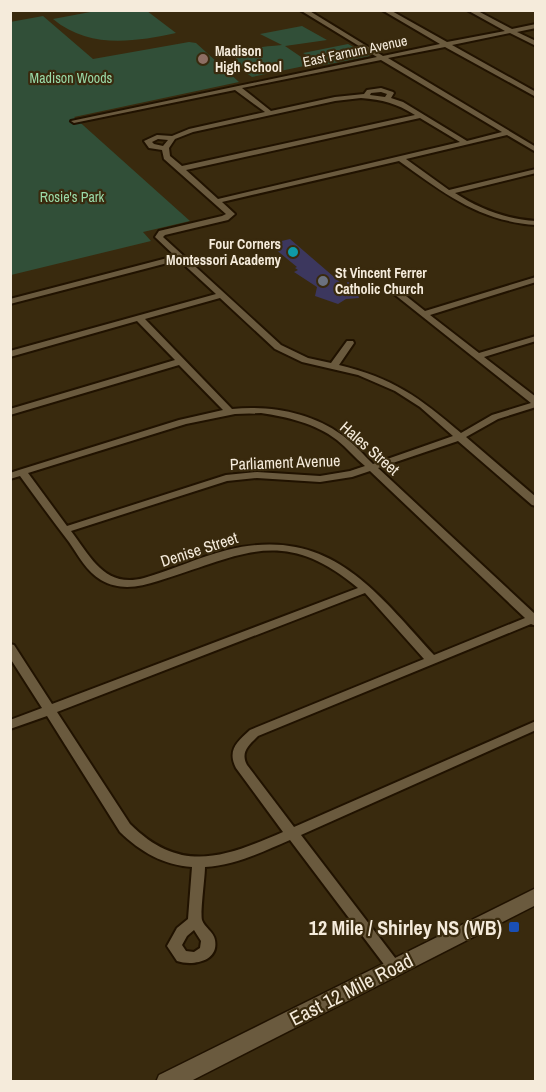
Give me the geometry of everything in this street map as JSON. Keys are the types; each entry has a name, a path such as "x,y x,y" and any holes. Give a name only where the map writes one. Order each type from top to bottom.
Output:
{"main road":[{"name":"East 12 Mile Road","path":"167,1082 536,896"}],"street":[{"path":"303,10 534,147"},
{"path":"385,10 536,95"},
{"path":"470,10 536,45"},
{"name":"East Farnum Avenue","path":"74,121 536,26"},
{"path":"237,88 270,113"},
{"path":"165,148 173,138 191,130 334,99 366,96 402,104 466,143"},
{"path":"180,169 422,115"},
{"path":"218,201 508,133"},
{"path":"165,148 152,146 148,141 157,137 173,138"},
{"path":"165,148 167,157 230,211 230,216 159,236 180,257 286,352 305,360 370,376 398,389 423,405 536,503"},
{"path":"400,158 486,214 510,221 536,223"},
{"path":"449,192 536,171"},
{"path":"10,302 180,257"},
{"path":"424,314 536,279"},
{"path":"398,294 536,403"},
{"path":"10,354 221,295"},
{"path":"139,318 229,411"},
{"path":"478,356 536,338"},
{"path":"334,366 350,343"},
{"path":"10,412 182,361"},
{"name":"Parliament Avenue","path":"65,530 226,478 257,475 309,479 330,478 373,468 460,437 495,417 536,403"},
{"name":"Hales Street","path":"16,474 189,420 229,411 270,411 308,420 339,437 534,620"},
{"name":"Denise Street","path":"16,474 65,530 100,575 122,584 146,581 239,550 282,547 299,549 327,559 346,571 366,589 432,660"},
{"path":"10,725 366,589"},
{"path":"394,967 242,768 238,760 240,747 254,733 534,620"},
{"path":"10,648 133,837 143,846 171,859 199,863 234,858 294,834 536,725"},
{"path":"195,921 199,863"}],"green space":[{"path":"101,10 147,11 176,33 144,39 112,41 82,35 67,29 53,19"},
{"name":"Rosie's Park","path":"43,16 93,59 189,42 196,43 239,82 74,117 190,221 143,232 151,241 11,275 10,22"},
{"path":"302,26 327,40 285,46 310,63 309,65 252,77 232,63 249,50 282,45 260,34"},
{"path":"348,44 370,56 324,65 303,53"}],"building":[{"name":"St Vincent Ferrer Catholic Church","path":"290,239 348,289 347,282 355,283 359,298 346,299 338,304 315,296 317,287 294,272 298,270 295,268 297,267 269,244"}],"place":[{"name":"Madison High School","path":"203,59"},
{"name":"Four Corners Montessori Academy","path":"293,252"},
{"name":"St Vincent Ferrer Catholic Church","path":"323,281"},
{"name":"12 Mile / Shirley NS (WB)","path":"514,927"}],"park label":[{"name":"Madison Woods","path":"71,78"}]}
